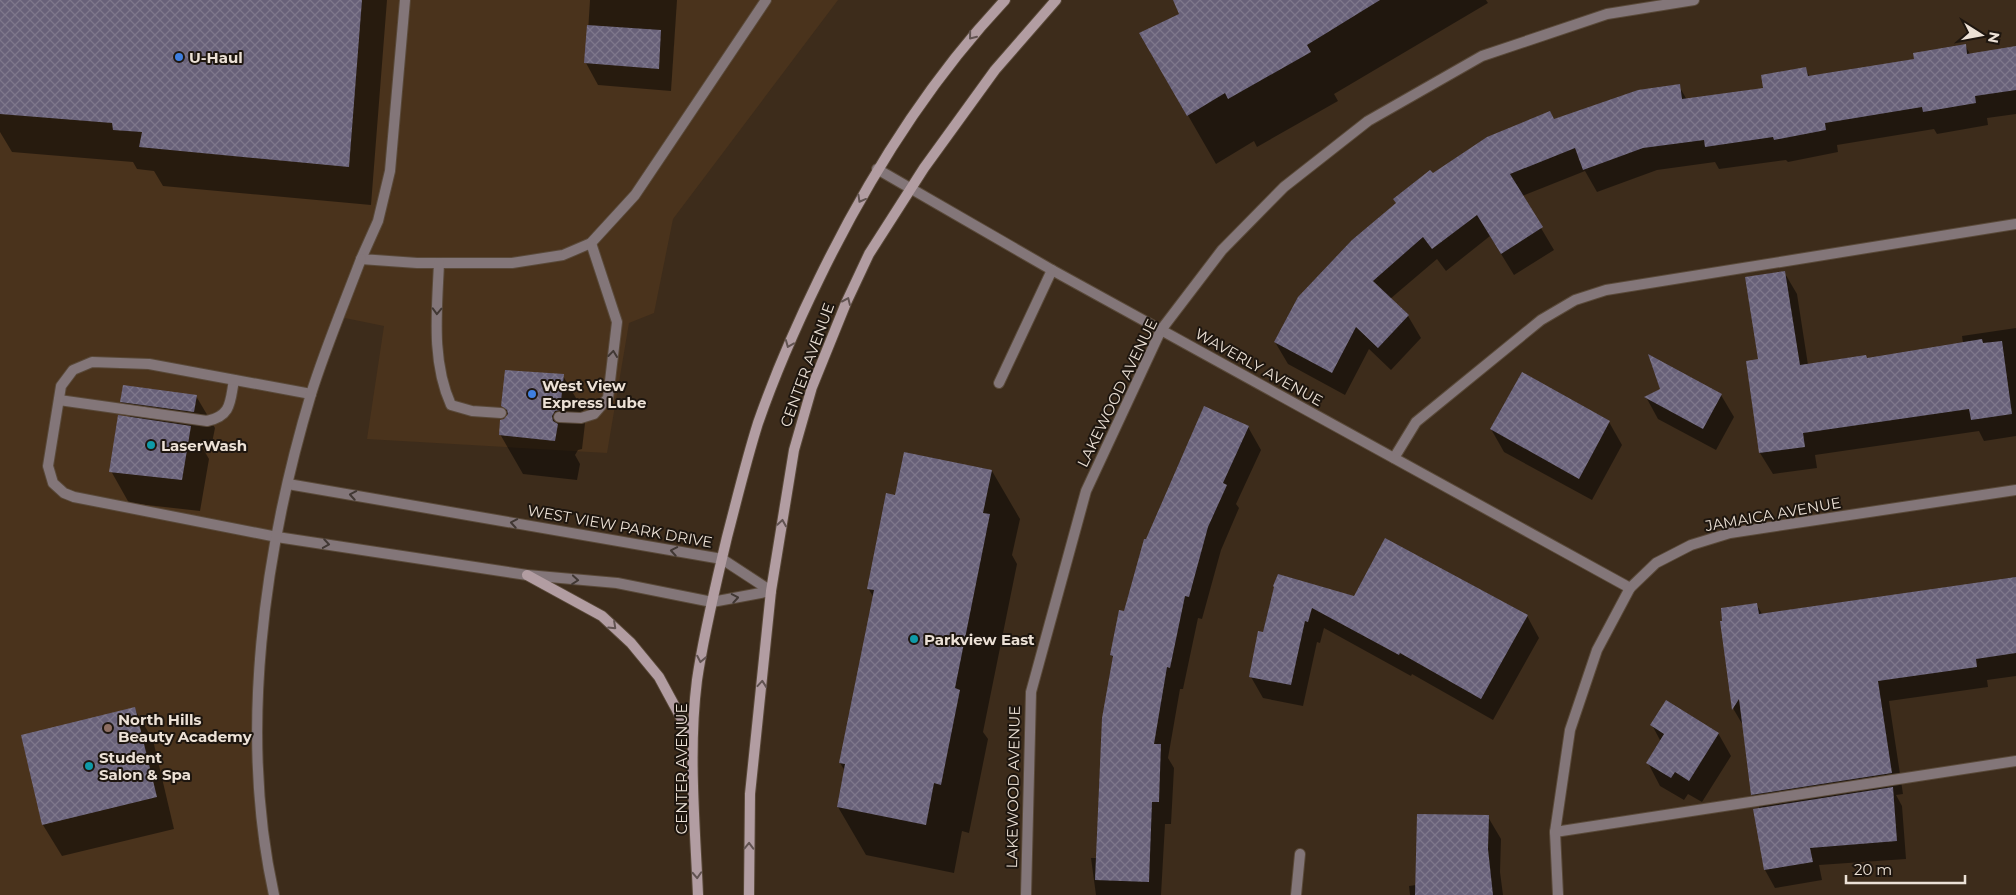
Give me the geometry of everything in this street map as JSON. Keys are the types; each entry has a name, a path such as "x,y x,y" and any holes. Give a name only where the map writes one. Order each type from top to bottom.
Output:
{"street":[{"path":"274,895 263,842 256,733 262,620 288,484 311,394 361,259 378,221 390,171 405,0"},
{"path":"361,259 439,263 512,262 563,254 591,244 635,195 766,0"},
{"name":"CENTER AVENUE","path":"698,895 693,739 698,680 722,559 758,422 797,325 838,239 877,169 935,82 978,28 1005,0"},
{"name":"CENTER AVENUE","path":"748,895 750,794 771,592 794,450 812,387 846,303 869,254 910,188 995,70 1056,0"},
{"name":"LAKEWOOD AVENUE","path":"1026,895 1031,692 1086,491 1161,330 1222,250 1277,194 1368,121 1482,56 1606,14 1694,0"},
{"name":"WAVERLY AVENUE","path":"877,169 1052,270 1630,588"},
{"path":"1394,458 1416,422 1541,320 1575,300 1606,290 2016,224"},
{"path":"559,417 581,418 594,414 608,398 617,322 591,244"},
{"path":"439,263 436,336 444,390 451,406 472,411 501,412"},
{"path":"999,383 1052,270"},
{"path":"311,394 149,364 92,362 73,370 61,386 48,466 53,483 64,493 74,497 277,537 526,575 617,583 712,602 771,592"},
{"path":"59,400 208,421 224,415 229,408 234,380"},
{"name":"WEST VIEW PARK DRIVE","path":"288,484 722,559 771,592"},
{"name":"JAMAICA AVENUE","path":"1558,895 1555,832 1570,730 1597,650 1630,588 1656,562 1691,545 1730,533 2016,490"},
{"path":"526,575 602,616 631,643 659,677 693,739"},
{"path":"1555,832 2016,761"},
{"path":"1296,895 1300,854"}],"shaded area":[{"path":"0,0 838,0 673,219 654,313 629,323 607,453 367,439 384,326 340,317 311,394 277,537 256,733 274,895 0,895"}],"building":[{"name":"U-Haul","path":"0,0 362,0 349,167 139,147 142,132 113,130 112,123 0,114"},
{"path":"1173,0 1380,0 1307,45 1311,52 1228,99 1225,93 1187,116 1139,33 1179,14"},
{"path":"587,25 661,30 659,69 584,63"},
{"path":"1966,44 1967,54 2016,46 2016,90 1975,96 1976,103 1923,112 1922,107 1825,123 1826,130 1774,140 1773,137 1705,147 1704,140 1643,148 1583,170 1575,148 1510,174 1543,227 1501,254 1477,215 1432,249 1423,237 1373,281 1409,315 1378,348 1356,327 1332,373 1274,342 1298,297 1352,240 1396,203 1393,199 1430,170 1433,173 1487,137 1550,111 1554,119 1638,90 1680,84 1682,99 1763,88 1761,75 1806,67 1808,76 1914,59 1913,53"},
{"path":"1785,271 1800,365 1866,355 1867,358 1982,339 1983,343 2002,341 2012,414 1971,420 1969,409 1803,433 1805,447 1759,453 1746,361 1758,359 1745,277"},
{"path":"1648,354 1722,394 1703,429 1644,397 1660,389"},
{"name":"West View Express Lube","path":"505,370 564,374 560,410 555,411 552,416 553,421 558,424 555,441 499,435 500,420 504,419 508,414 507,410 501,406"},
{"path":"1522,372 1610,421 1579,479 1490,429"},
{"path":"123,385 197,395 194,412 120,402"},
{"path":"1204,406 1249,426 1223,483 1227,485 1208,527 1189,597 1185,596 1170,668 1167,667 1154,744 1161,744 1159,802 1152,802 1149,882 1095,880 1102,718 1113,656 1110,655 1119,610 1124,611 1144,539 1146,539"},
{"name":"LaserWash","path":"118,415 191,426 182,480 109,472"},
{"name":"Parkview East","path":"904,452 992,470 983,513 990,514 955,688 960,690 941,785 934,783 926,825 837,807 845,764 839,763 874,590 867,589 886,493 895,495"},
{"path":"1385,538 1528,615 1481,699 1400,653 1399,655 1312,608 1308,622 1305,621 1291,685 1249,677 1258,631 1263,632 1273,586 1278,574 1354,596"},
{"path":"2016,577 2016,653 1976,659 1977,667 1878,681 1892,773 1751,795 1739,699 1732,710 1720,621 1722,621 1721,608 1757,603 1759,614"},
{"path":"1666,700 1719,733 1689,781 1675,772 1671,778 1646,763 1664,734 1650,725"},
{"name":"Student Salon & Spa","path":"135,707 157,797 42,825 21,735"},
{"path":"1893,787 1897,841 1810,848 1813,862 1764,870 1753,809"},
{"path":"1417,814 1489,815 1488,849 1493,895 1415,895"}],"place":[{"name":"U-Haul","path":"179,57"},
{"name":"West View Express Lube","path":"532,394"},
{"name":"LaserWash","path":"151,445"},
{"name":"Parkview East","path":"914,639"},
{"name":"North Hills Beauty Academy","path":"108,728"},
{"name":"Student Salon & Spa","path":"89,766"}]}
